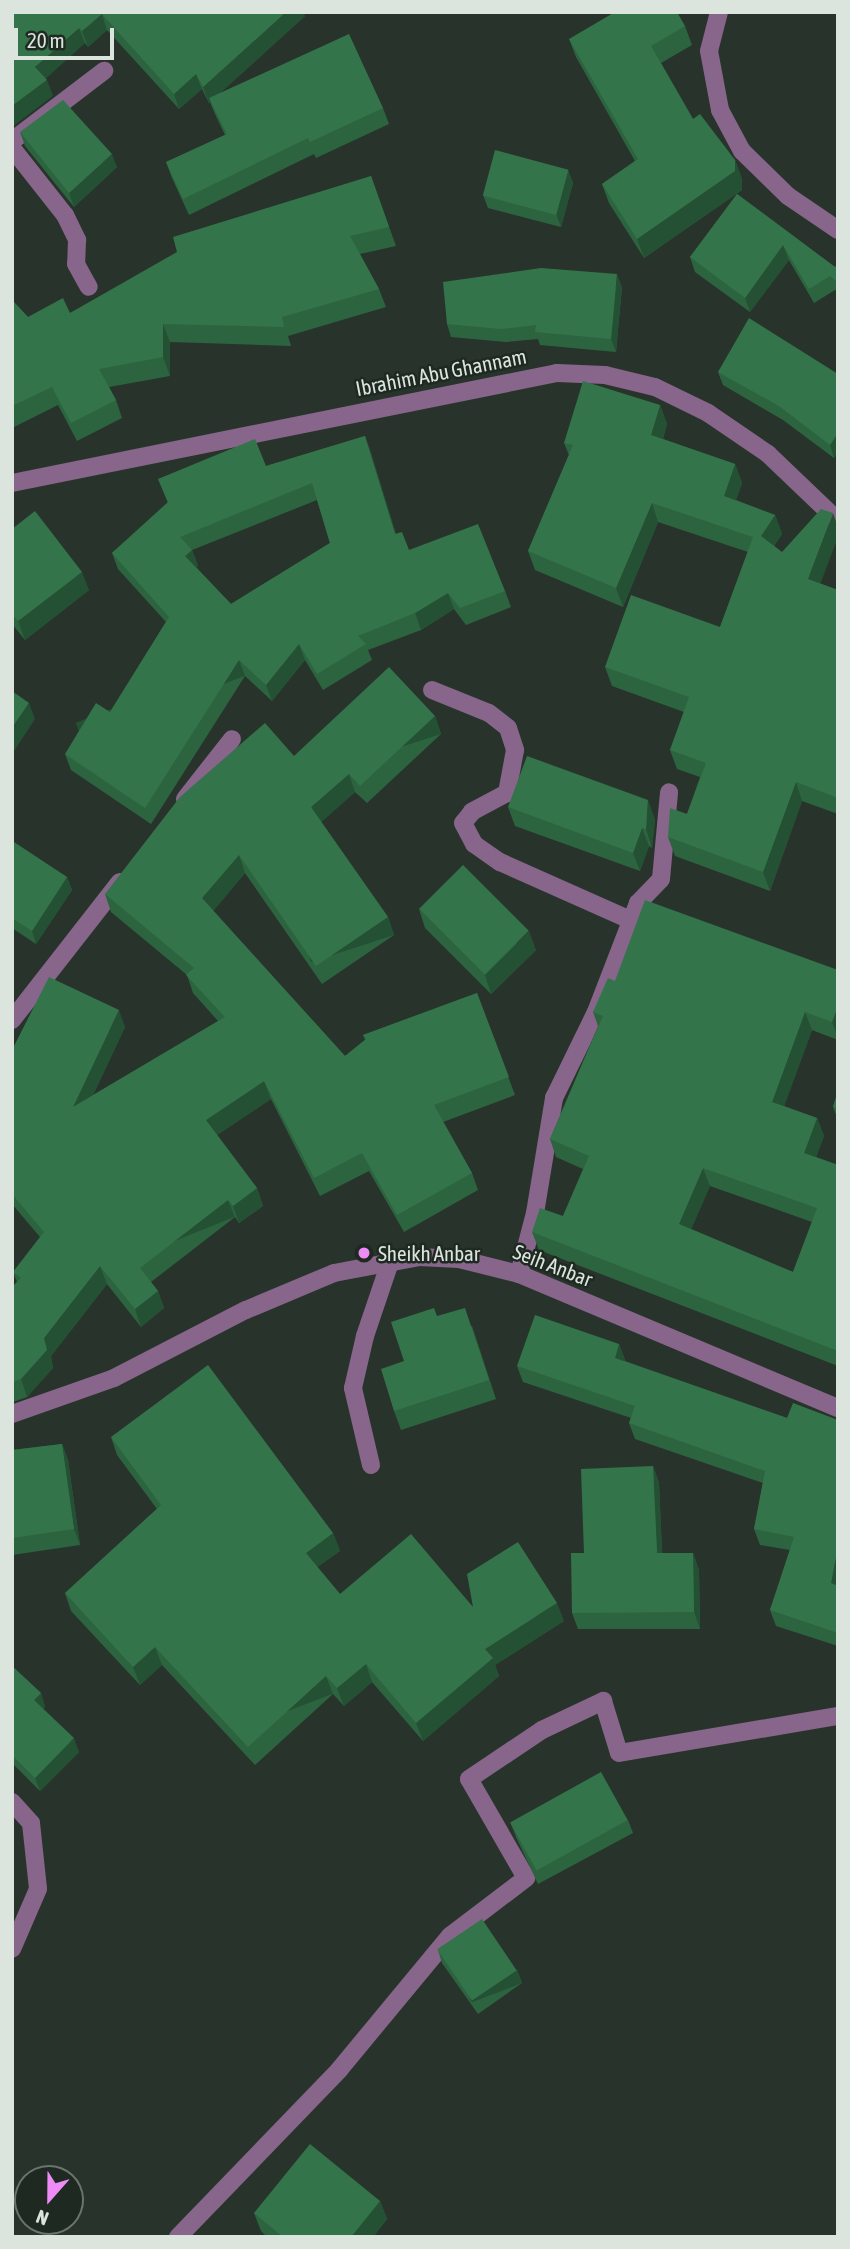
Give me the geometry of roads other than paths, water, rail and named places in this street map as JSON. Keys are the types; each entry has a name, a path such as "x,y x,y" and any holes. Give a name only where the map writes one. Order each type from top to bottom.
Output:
{"street":[{"path":"719,12 709,51 720,110 742,151 788,196 838,230"},
{"path":"12,141 104,71"},
{"path":"12,148 65,215 77,240 76,264 89,287"},
{"name":"Ibrahim Abu Ghannam","path":"12,483 557,373 605,376 655,387 708,413 768,454 838,521"},
{"path":"432,690 489,713 508,727 514,750 507,793 472,812 463,823 474,844 500,862 630,920"},
{"path":"173,814 232,739"},
{"path":"519,1274 535,1213 554,1098 596,1012 638,903 660,879 669,792"},
{"path":"12,1020 131,868"},
{"name":"Seih Anbar","path":"12,1414 114,1378 246,1310 334,1273 419,1257 459,1259 519,1274 838,1408"},
{"path":"372,1465 353,1388 365,1336 390,1262"},
{"path":"178,2237 339,2070 450,1936 526,1878 469,1779 542,1730 603,1701 619,1753 838,1716"},
{"path":"12,1802 31,1823 38,1889 12,1949"}],"place":[{"name":"Sheikh Anbar","path":"364,1253"}]}
